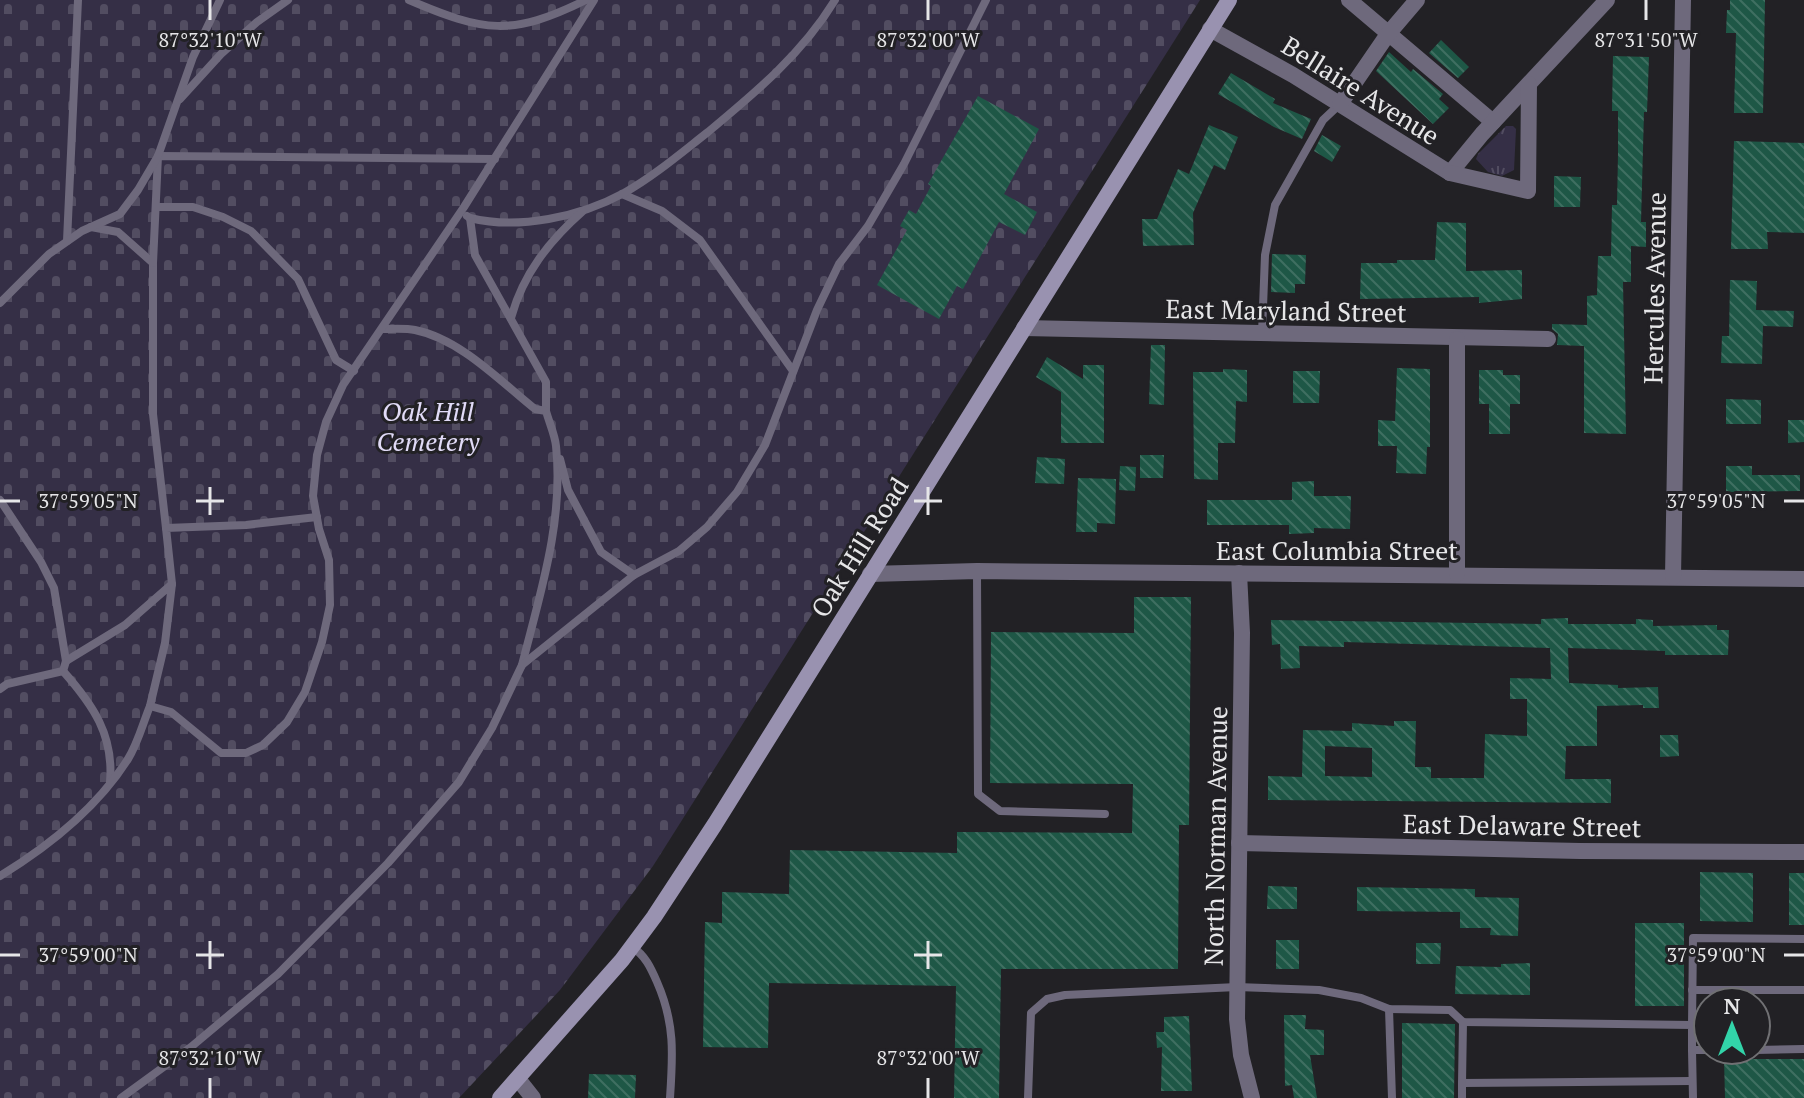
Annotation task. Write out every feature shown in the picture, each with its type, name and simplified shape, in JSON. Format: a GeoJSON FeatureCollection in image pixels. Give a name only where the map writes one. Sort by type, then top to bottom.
{"type":"FeatureCollection","features":[{"type":"Feature","properties":{"kind":"main road","name":"Oak Hill Road"},"geometry":{"type":"LineString","coordinates":[[500,1098],[598,990],[632,947],[715,824],[1229,0]]}},
{"type":"Feature","properties":{"kind":"street"},"geometry":{"type":"LineString","coordinates":[[1349,0],[1493,122]]}},
{"type":"Feature","properties":{"kind":"street"},"geometry":{"type":"LineString","coordinates":[[1340,104],[1388,34],[1417,0]]}},
{"type":"Feature","properties":{"kind":"street","name":"Bellaire Avenue"},"geometry":{"type":"LineString","coordinates":[[1210,29],[1239,43],[1450,173],[1493,122],[1607,0]]}},
{"type":"Feature","properties":{"kind":"street","name":"Hercules Avenue"},"geometry":{"type":"LineString","coordinates":[[1673,577],[1683,0]]}},
{"type":"Feature","properties":{"kind":"street"},"geometry":{"type":"LineString","coordinates":[[1450,173],[1528,191],[1529,84]]}},
{"type":"Feature","properties":{"kind":"street","name":"East Maryland Street"},"geometry":{"type":"LineString","coordinates":[[1024,328],[1548,339]]}},
{"type":"Feature","properties":{"kind":"street"},"geometry":{"type":"LineString","coordinates":[[1457,339],[1457,574]]}},
{"type":"Feature","properties":{"kind":"street","name":"East Columbia Street"},"geometry":{"type":"LineString","coordinates":[[870,574],[977,571],[1804,579]]}},
{"type":"Feature","properties":{"kind":"street","name":"North Norman Avenue"},"geometry":{"type":"LineString","coordinates":[[1239,573],[1242,633],[1237,987],[1241,1055],[1252,1098]]}},
{"type":"Feature","properties":{"kind":"street","name":"East Delaware Street"},"geometry":{"type":"LineString","coordinates":[[1239,843],[1580,851],[1804,852]]}},
{"type":"Feature","properties":{"kind":"street"},"geometry":{"type":"LineString","coordinates":[[518,1079],[533,1098]]}},
{"type":"Feature","properties":{"kind":"lane"},"geometry":{"type":"LineString","coordinates":[[67,241],[78,0]]}},
{"type":"Feature","properties":{"kind":"lane"},"geometry":{"type":"LineString","coordinates":[[0,303],[49,254],[90,227],[120,214],[138,190],[158,156],[193,57],[220,0]]}},
{"type":"Feature","properties":{"kind":"lane"},"geometry":{"type":"LineString","coordinates":[[178,102],[221,54],[288,0]]}},
{"type":"Feature","properties":{"kind":"lane"},"geometry":{"type":"LineString","coordinates":[[409,0],[445,16],[484,27],[511,26],[552,17],[586,0]]}},
{"type":"Feature","properties":{"kind":"lane"},"geometry":{"type":"LineString","coordinates":[[150,706],[171,712],[221,753],[246,753],[263,745],[287,722],[305,692],[322,642],[330,605],[329,560],[313,496],[317,455],[326,422],[343,385],[461,212],[594,0]]}},
{"type":"Feature","properties":{"kind":"lane"},"geometry":{"type":"LineString","coordinates":[[461,212],[470,218],[490,223],[524,222],[575,212],[622,194],[672,161],[745,102],[790,60],[835,0]]}},
{"type":"Feature","properties":{"kind":"lane"},"geometry":{"type":"LineString","coordinates":[[522,665],[634,575],[679,551],[707,527],[737,492],[765,445],[839,264],[868,226],[904,164],[986,0]]}},
{"type":"Feature","properties":{"kind":"lane"},"geometry":{"type":"LineString","coordinates":[[1262,333],[1265,255],[1275,205],[1323,120],[1340,104]]}},
{"type":"Feature","properties":{"kind":"lane"},"geometry":{"type":"LineString","coordinates":[[158,156],[495,159]]}},
{"type":"Feature","properties":{"kind":"lane"},"geometry":{"type":"LineString","coordinates":[[0,876],[29,858],[78,819],[130,757],[150,706],[165,643],[172,584],[153,414],[153,263],[158,156]]}},
{"type":"Feature","properties":{"kind":"lane"},"geometry":{"type":"LineString","coordinates":[[622,194],[662,211],[700,240],[793,371]]}},
{"type":"Feature","properties":{"kind":"lane"},"geometry":{"type":"LineString","coordinates":[[156,207],[193,207],[251,231],[298,279],[336,360],[354,371]]}},
{"type":"Feature","properties":{"kind":"lane"},"geometry":{"type":"LineString","coordinates":[[511,318],[519,292],[538,259],[563,229],[588,207]]}},
{"type":"Feature","properties":{"kind":"lane"},"geometry":{"type":"LineString","coordinates":[[470,218],[475,255],[546,382],[546,411],[568,490],[601,552],[634,575]]}},
{"type":"Feature","properties":{"kind":"lane"},"geometry":{"type":"LineString","coordinates":[[90,227],[118,232],[153,263]]}},
{"type":"Feature","properties":{"kind":"lane"},"geometry":{"type":"LineString","coordinates":[[383,329],[415,330],[440,340],[468,356],[535,409],[546,411]]}},
{"type":"Feature","properties":{"kind":"lane"},"geometry":{"type":"LineString","coordinates":[[121,1098],[191,1047],[278,974],[388,863],[459,782],[492,728],[522,665],[548,564],[557,508],[556,444]]}},
{"type":"Feature","properties":{"kind":"lane"},"geometry":{"type":"LineString","coordinates":[[0,500],[41,562],[54,588],[66,661],[63,671]]}},
{"type":"Feature","properties":{"kind":"lane"},"geometry":{"type":"LineString","coordinates":[[166,528],[246,525],[317,517]]}},
{"type":"Feature","properties":{"kind":"lane"},"geometry":{"type":"LineString","coordinates":[[977,571],[978,794],[1000,811],[1105,814]]}},
{"type":"Feature","properties":{"kind":"lane"},"geometry":{"type":"LineString","coordinates":[[66,661],[125,625],[172,584]]}},
{"type":"Feature","properties":{"kind":"lane"},"geometry":{"type":"LineString","coordinates":[[0,689],[7,684],[63,671]]}},
{"type":"Feature","properties":{"kind":"lane"},"geometry":{"type":"LineString","coordinates":[[63,671],[89,701],[109,744],[112,765],[110,783]]}},
{"type":"Feature","properties":{"kind":"lane"},"geometry":{"type":"LineString","coordinates":[[1692,986],[1693,938],[1804,939]]}},
{"type":"Feature","properties":{"kind":"lane"},"geometry":{"type":"LineString","coordinates":[[632,947],[645,958],[667,1005],[672,1031],[670,1098]]}},
{"type":"Feature","properties":{"kind":"lane"},"geometry":{"type":"LineString","coordinates":[[1028,1098],[1028,1028],[1031,1013],[1047,999],[1065,995],[1237,987],[1319,990],[1361,998],[1389,1009],[1450,1010],[1463,1022],[1692,1025]]}},
{"type":"Feature","properties":{"kind":"lane"},"geometry":{"type":"LineString","coordinates":[[1772,990],[1804,990]]}},
{"type":"Feature","properties":{"kind":"lane"},"geometry":{"type":"LineString","coordinates":[[1389,1009],[1392,1098]]}},
{"type":"Feature","properties":{"kind":"lane"},"geometry":{"type":"LineString","coordinates":[[1462,1098],[1463,1022]]}},
{"type":"Feature","properties":{"kind":"lane"},"geometry":{"type":"LineString","coordinates":[[1772,1050],[1804,1049]]}},
{"type":"Feature","properties":{"kind":"lane"},"geometry":{"type":"LineString","coordinates":[[1692,1050],[1693,1098]]}},
{"type":"Feature","properties":{"kind":"lane"},"geometry":{"type":"LineString","coordinates":[[1462,1083],[1691,1081]]}},
{"type":"Feature","properties":{"kind":"green space","name":"Oak Hill Cemetery"},"geometry":{"type":"Polygon","coordinates":[[[0,0],[1200,0],[653,866],[560,990],[459,1098],[0,1098],[0,0]]]}},
{"type":"Feature","properties":{"kind":"green space"},"geometry":{"type":"Polygon","coordinates":[[[1506,126],[1516,129],[1514,170],[1502,176],[1488,172],[1476,159],[1506,126]]]}},
{"type":"Feature","properties":{"kind":"building"},"geometry":{"type":"Polygon","coordinates":[[[1730,0],[1765,0],[1763,113],[1734,113],[1736,33],[1726,33],[1730,0]]]}},
{"type":"Feature","properties":{"kind":"building"},"geometry":{"type":"Polygon","coordinates":[[[1441,40],[1469,67],[1458,78],[1429,53],[1441,40]]]}},
{"type":"Feature","properties":{"kind":"building"},"geometry":{"type":"Polygon","coordinates":[[[1389,52],[1443,94],[1439,99],[1449,108],[1433,124],[1376,71],[1389,52]]]}},
{"type":"Feature","properties":{"kind":"building"},"geometry":{"type":"Polygon","coordinates":[[[1613,56],[1649,57],[1641,222],[1646,222],[1646,247],[1631,246],[1631,282],[1623,282],[1626,434],[1584,433],[1584,346],[1557,345],[1558,334],[1552,329],[1552,324],[1587,325],[1587,296],[1597,295],[1598,256],[1611,256],[1612,205],[1617,205],[1618,154],[1618,111],[1612,111],[1613,56]]]}},
{"type":"Feature","properties":{"kind":"building"},"geometry":{"type":"Polygon","coordinates":[[[1231,73],[1275,99],[1273,103],[1311,119],[1302,139],[1274,127],[1218,94],[1231,73]]]}},
{"type":"Feature","properties":{"kind":"building"},"geometry":{"type":"Polygon","coordinates":[[[978,96],[1039,129],[1004,194],[1037,212],[1025,235],[999,222],[963,289],[957,286],[939,319],[877,285],[907,230],[900,226],[909,210],[916,214],[931,186],[928,184],[978,96]]]}},
{"type":"Feature","properties":{"kind":"building"},"geometry":{"type":"Polygon","coordinates":[[[1209,125],[1238,137],[1225,170],[1214,165],[1193,213],[1194,245],[1143,246],[1142,219],[1157,219],[1178,169],[1189,174],[1209,125]]]}},
{"type":"Feature","properties":{"kind":"building"},"geometry":{"type":"Polygon","coordinates":[[[1322,135],[1341,146],[1332,162],[1314,151],[1322,135]]]}},
{"type":"Feature","properties":{"kind":"building"},"geometry":{"type":"Polygon","coordinates":[[[1734,141],[1804,143],[1804,233],[1767,232],[1768,249],[1731,249],[1734,141]]]}},
{"type":"Feature","properties":{"kind":"building"},"geometry":{"type":"Polygon","coordinates":[[[1554,176],[1581,177],[1580,207],[1554,207],[1554,176]]]}},
{"type":"Feature","properties":{"kind":"building"},"geometry":{"type":"Polygon","coordinates":[[[1437,222],[1466,223],[1466,271],[1522,270],[1522,299],[1479,303],[1479,297],[1360,299],[1361,263],[1435,260],[1437,222]]]}},
{"type":"Feature","properties":{"kind":"building"},"geometry":{"type":"Polygon","coordinates":[[[1272,254],[1306,255],[1305,284],[1295,284],[1295,293],[1271,292],[1272,254]]]}},
{"type":"Feature","properties":{"kind":"building"},"geometry":{"type":"Polygon","coordinates":[[[1730,280],[1757,281],[1756,310],[1794,311],[1793,327],[1763,326],[1762,364],[1721,363],[1722,336],[1729,336],[1730,280]]]}},
{"type":"Feature","properties":{"kind":"building"},"geometry":{"type":"Polygon","coordinates":[[[1151,345],[1165,345],[1164,405],[1149,404],[1151,345]]]}},
{"type":"Feature","properties":{"kind":"building"},"geometry":{"type":"Polygon","coordinates":[[[1047,357],[1083,379],[1083,365],[1104,365],[1104,443],[1061,443],[1061,392],[1036,377],[1047,357]]]}},
{"type":"Feature","properties":{"kind":"building"},"geometry":{"type":"Polygon","coordinates":[[[1397,368],[1430,369],[1430,447],[1427,447],[1426,474],[1396,473],[1397,446],[1378,446],[1378,420],[1395,421],[1397,368]]]}},
{"type":"Feature","properties":{"kind":"building"},"geometry":{"type":"Polygon","coordinates":[[[1223,369],[1247,370],[1247,402],[1236,401],[1235,443],[1218,443],[1218,480],[1194,479],[1193,372],[1223,372],[1223,369]]]}},
{"type":"Feature","properties":{"kind":"building"},"geometry":{"type":"Polygon","coordinates":[[[1479,370],[1503,370],[1503,375],[1520,375],[1520,404],[1510,404],[1510,434],[1489,434],[1489,404],[1479,404],[1479,370]]]}},
{"type":"Feature","properties":{"kind":"building"},"geometry":{"type":"Polygon","coordinates":[[[1293,371],[1320,371],[1319,403],[1293,403],[1293,371]]]}},
{"type":"Feature","properties":{"kind":"building"},"geometry":{"type":"Polygon","coordinates":[[[1726,399],[1761,400],[1761,424],[1726,424],[1726,399]]]}},
{"type":"Feature","properties":{"kind":"building"},"geometry":{"type":"Polygon","coordinates":[[[1788,420],[1804,420],[1804,442],[1788,443],[1788,420]]]}},
{"type":"Feature","properties":{"kind":"building"},"geometry":{"type":"Polygon","coordinates":[[[1140,455],[1164,455],[1163,478],[1140,478],[1140,455]]]}},
{"type":"Feature","properties":{"kind":"building"},"geometry":{"type":"Polygon","coordinates":[[[1037,457],[1065,459],[1064,484],[1035,483],[1037,457]]]}},
{"type":"Feature","properties":{"kind":"building"},"geometry":{"type":"Polygon","coordinates":[[[1120,466],[1136,467],[1135,491],[1119,490],[1120,466]]]}},
{"type":"Feature","properties":{"kind":"building"},"geometry":{"type":"Polygon","coordinates":[[[1726,466],[1752,466],[1752,475],[1800,475],[1800,491],[1726,492],[1726,466]]]}},
{"type":"Feature","properties":{"kind":"building"},"geometry":{"type":"Polygon","coordinates":[[[1078,478],[1116,479],[1115,524],[1097,523],[1097,532],[1076,532],[1078,478]]]}},
{"type":"Feature","properties":{"kind":"building"},"geometry":{"type":"Polygon","coordinates":[[[1314,481],[1314,496],[1351,496],[1350,529],[1314,528],[1314,533],[1289,534],[1289,525],[1207,525],[1207,500],[1292,500],[1292,482],[1314,481]]]}},
{"type":"Feature","properties":{"kind":"building"},"geometry":{"type":"Polygon","coordinates":[[[1134,597],[1191,597],[1189,825],[1179,825],[1178,969],[1001,969],[999,1098],[954,1098],[956,986],[769,983],[768,1048],[703,1047],[705,922],[722,923],[722,892],[789,894],[790,850],[957,853],[957,832],[1132,833],[1133,784],[990,783],[991,632],[1134,633],[1134,597]]]}},
{"type":"Feature","properties":{"kind":"building"},"geometry":{"type":"Polygon","coordinates":[[[1568,618],[1568,624],[1636,624],[1636,619],[1653,620],[1653,626],[1717,625],[1717,630],[1729,630],[1728,655],[1665,655],[1665,651],[1568,648],[1569,683],[1618,685],[1618,688],[1658,687],[1659,708],[1643,708],[1643,705],[1597,706],[1597,746],[1566,746],[1565,779],[1611,779],[1611,803],[1268,800],[1268,776],[1302,777],[1303,730],[1352,731],[1352,723],[1394,726],[1394,721],[1416,721],[1415,767],[1431,767],[1431,778],[1484,778],[1485,734],[1527,736],[1527,699],[1510,699],[1510,678],[1551,679],[1550,648],[1344,642],[1344,647],[1299,646],[1300,668],[1281,669],[1280,644],[1272,645],[1271,620],[1541,624],[1541,619],[1568,618]],[[1325,746],[1325,776],[1372,777],[1372,748],[1325,746]]]}},
{"type":"Feature","properties":{"kind":"building"},"geometry":{"type":"Polygon","coordinates":[[[1660,735],[1678,735],[1679,756],[1660,757],[1660,735]]]}},
{"type":"Feature","properties":{"kind":"building"},"geometry":{"type":"Polygon","coordinates":[[[1700,872],[1753,873],[1753,922],[1700,921],[1700,872]]]}},
{"type":"Feature","properties":{"kind":"building"},"geometry":{"type":"Polygon","coordinates":[[[1789,873],[1804,873],[1804,925],[1789,925],[1789,873]]]}},
{"type":"Feature","properties":{"kind":"building"},"geometry":{"type":"Polygon","coordinates":[[[1268,886],[1297,887],[1297,909],[1267,909],[1268,886]]]}},
{"type":"Feature","properties":{"kind":"building"},"geometry":{"type":"Polygon","coordinates":[[[1357,887],[1475,889],[1475,897],[1519,898],[1518,936],[1490,935],[1491,928],[1460,928],[1460,912],[1357,911],[1357,887]]]}},
{"type":"Feature","properties":{"kind":"building"},"geometry":{"type":"Polygon","coordinates":[[[1635,923],[1684,923],[1684,1006],[1635,1006],[1635,923]]]}},
{"type":"Feature","properties":{"kind":"building"},"geometry":{"type":"Polygon","coordinates":[[[1276,940],[1299,940],[1299,969],[1276,969],[1276,940]]]}},
{"type":"Feature","properties":{"kind":"building"},"geometry":{"type":"Polygon","coordinates":[[[1416,943],[1441,943],[1440,964],[1416,964],[1416,943]]]}},
{"type":"Feature","properties":{"kind":"building"},"geometry":{"type":"Polygon","coordinates":[[[1530,963],[1530,995],[1455,994],[1456,966],[1501,967],[1501,964],[1530,963]]]}},
{"type":"Feature","properties":{"kind":"building"},"geometry":{"type":"Polygon","coordinates":[[[1284,1015],[1306,1015],[1305,1029],[1324,1030],[1324,1055],[1310,1055],[1317,1098],[1294,1098],[1292,1085],[1285,1086],[1284,1015]]]}},
{"type":"Feature","properties":{"kind":"building"},"geometry":{"type":"Polygon","coordinates":[[[1189,1016],[1192,1091],[1161,1091],[1162,1047],[1157,1048],[1156,1032],[1164,1032],[1164,1017],[1189,1016]]]}},
{"type":"Feature","properties":{"kind":"building"},"geometry":{"type":"Polygon","coordinates":[[[1402,1023],[1455,1024],[1454,1098],[1402,1098],[1402,1023]]]}},
{"type":"Feature","properties":{"kind":"building"},"geometry":{"type":"Polygon","coordinates":[[[1772,1059],[1804,1059],[1804,1098],[1725,1098],[1724,1066],[1772,1066],[1772,1059]]]}},
{"type":"Feature","properties":{"kind":"building"},"geometry":{"type":"Polygon","coordinates":[[[589,1074],[636,1075],[635,1098],[588,1098],[589,1074]]]}}]}
